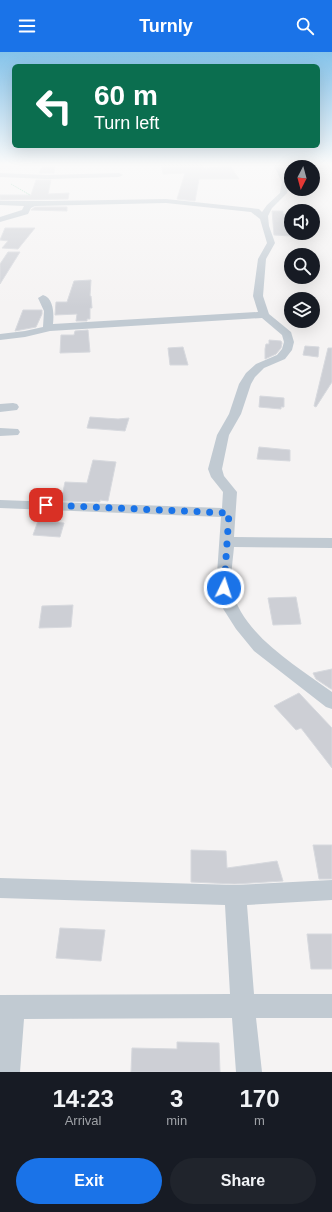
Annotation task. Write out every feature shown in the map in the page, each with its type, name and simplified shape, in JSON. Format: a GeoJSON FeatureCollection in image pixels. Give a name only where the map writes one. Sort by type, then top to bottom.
{"type":"FeatureCollection","features":[{"type":"Feature","properties":{"kind":"street"},"geometry":{"type":"LineString","coordinates":[[0,220],[25,212]]}},
{"type":"Feature","properties":{"kind":"street"},"geometry":{"type":"LineString","coordinates":[[257,212],[263,218]]}},
{"type":"Feature","properties":{"kind":"street"},"geometry":{"type":"LineString","coordinates":[[264,212],[263,218],[264,227],[271,243],[270,248],[262,259],[258,296],[264,315],[287,334],[289,342],[281,357],[260,366],[250,375],[245,384],[235,414],[223,435],[215,469],[218,477],[230,492],[224,588],[230,607],[260,647],[332,702]]}},
{"type":"Feature","properties":{"kind":"street"},"geometry":{"type":"LineString","coordinates":[[42,298],[49,311],[48,327],[87,326]]}},
{"type":"Feature","properties":{"kind":"street"},"geometry":{"type":"LineString","coordinates":[[0,336],[25,334],[50,328],[264,315]]}},
{"type":"Feature","properties":{"kind":"street"},"geometry":{"type":"LineString","coordinates":[[0,408],[13,407]]}},
{"type":"Feature","properties":{"kind":"street"},"geometry":{"type":"LineString","coordinates":[[0,432],[14,432]]}},
{"type":"Feature","properties":{"kind":"street"},"geometry":{"type":"LineString","coordinates":[[0,504],[229,513]]}},
{"type":"Feature","properties":{"kind":"street"},"geometry":{"type":"LineString","coordinates":[[227,542],[332,543]]}},
{"type":"Feature","properties":{"kind":"street"},"geometry":{"type":"LineString","coordinates":[[0,888],[235,895],[332,890]]}},
{"type":"Feature","properties":{"kind":"street"},"geometry":{"type":"LineString","coordinates":[[235,895],[242,1007],[249,1072]]}},
{"type":"Feature","properties":{"kind":"street"},"geometry":{"type":"LineString","coordinates":[[7,1072],[6,1007],[332,1006]]}},
{"type":"Feature","properties":{"kind":"building"},"geometry":{"type":"Polygon","coordinates":[[[272,212],[283,212],[284,236],[274,235],[272,212]]]}},
{"type":"Feature","properties":{"kind":"building"},"geometry":{"type":"Polygon","coordinates":[[[5,228],[35,228],[18,249],[2,248],[8,241],[0,240],[5,228]]]}},
{"type":"Feature","properties":{"kind":"building"},"geometry":{"type":"Polygon","coordinates":[[[8,252],[20,252],[0,284],[0,264],[8,252]]]}},
{"type":"Feature","properties":{"kind":"building"},"geometry":{"type":"Polygon","coordinates":[[[91,280],[90,296],[92,308],[90,308],[90,319],[87,319],[87,321],[76,321],[77,314],[55,315],[56,302],[67,302],[74,281],[91,280]]]}},
{"type":"Feature","properties":{"kind":"building"},"geometry":{"type":"Polygon","coordinates":[[[23,310],[42,310],[42,314],[36,327],[15,331],[23,310]]]}},
{"type":"Feature","properties":{"kind":"building"},"geometry":{"type":"Polygon","coordinates":[[[88,330],[90,352],[60,353],[61,335],[74,335],[75,331],[88,330]]]}},
{"type":"Feature","properties":{"kind":"building"},"geometry":{"type":"Polygon","coordinates":[[[269,340],[281,341],[281,348],[276,354],[265,359],[266,344],[269,344],[269,340]]]}},
{"type":"Feature","properties":{"kind":"building"},"geometry":{"type":"Polygon","coordinates":[[[305,346],[319,347],[318,357],[303,355],[305,346]]]}},
{"type":"Feature","properties":{"kind":"building"},"geometry":{"type":"Polygon","coordinates":[[[183,347],[188,365],[170,365],[168,348],[183,347]]]}},
{"type":"Feature","properties":{"kind":"building"},"geometry":{"type":"Polygon","coordinates":[[[328,348],[332,348],[332,382],[316,407],[314,406],[328,348]]]}},
{"type":"Feature","properties":{"kind":"building"},"geometry":{"type":"Polygon","coordinates":[[[260,396],[284,398],[284,407],[281,407],[281,409],[259,407],[260,396]]]}},
{"type":"Feature","properties":{"kind":"building"},"geometry":{"type":"Polygon","coordinates":[[[90,417],[118,419],[129,418],[125,431],[87,428],[90,417]]]}},
{"type":"Feature","properties":{"kind":"building"},"geometry":{"type":"Polygon","coordinates":[[[259,447],[290,450],[290,461],[257,459],[259,447]]]}},
{"type":"Feature","properties":{"kind":"building"},"geometry":{"type":"Polygon","coordinates":[[[93,460],[116,462],[108,501],[61,501],[65,482],[87,483],[93,460]]]}},
{"type":"Feature","properties":{"kind":"building"},"geometry":{"type":"Polygon","coordinates":[[[38,521],[64,523],[60,537],[33,535],[38,521]]]}},
{"type":"Feature","properties":{"kind":"building"},"geometry":{"type":"Polygon","coordinates":[[[296,597],[301,624],[273,625],[268,598],[296,597]]]}},
{"type":"Feature","properties":{"kind":"building"},"geometry":{"type":"Polygon","coordinates":[[[73,605],[71,627],[39,628],[42,606],[73,605]]]}},
{"type":"Feature","properties":{"kind":"building"},"geometry":{"type":"Polygon","coordinates":[[[332,669],[331,689],[316,679],[313,673],[332,669]]]}},
{"type":"Feature","properties":{"kind":"building"},"geometry":{"type":"Polygon","coordinates":[[[299,693],[332,728],[332,768],[301,728],[296,730],[274,706],[299,693]]]}},
{"type":"Feature","properties":{"kind":"building"},"geometry":{"type":"Polygon","coordinates":[[[313,845],[332,845],[332,879],[319,879],[313,845]]]}},
{"type":"Feature","properties":{"kind":"building"},"geometry":{"type":"Polygon","coordinates":[[[191,850],[226,851],[227,868],[277,861],[283,881],[235,884],[191,882],[191,850]]]}},
{"type":"Feature","properties":{"kind":"building"},"geometry":{"type":"Polygon","coordinates":[[[60,928],[105,930],[101,961],[56,958],[60,928]]]}},
{"type":"Feature","properties":{"kind":"building"},"geometry":{"type":"Polygon","coordinates":[[[307,934],[332,934],[332,969],[311,969],[307,934]]]}},
{"type":"Feature","properties":{"kind":"building"},"geometry":{"type":"Polygon","coordinates":[[[177,1042],[219,1043],[220,1072],[131,1072],[132,1048],[177,1049],[177,1042]]]}},
{"type":"Feature","properties":{"kind":"route"},"geometry":{"type":"LineString","coordinates":[[46,505],[229,513],[224,588]]}}]}
